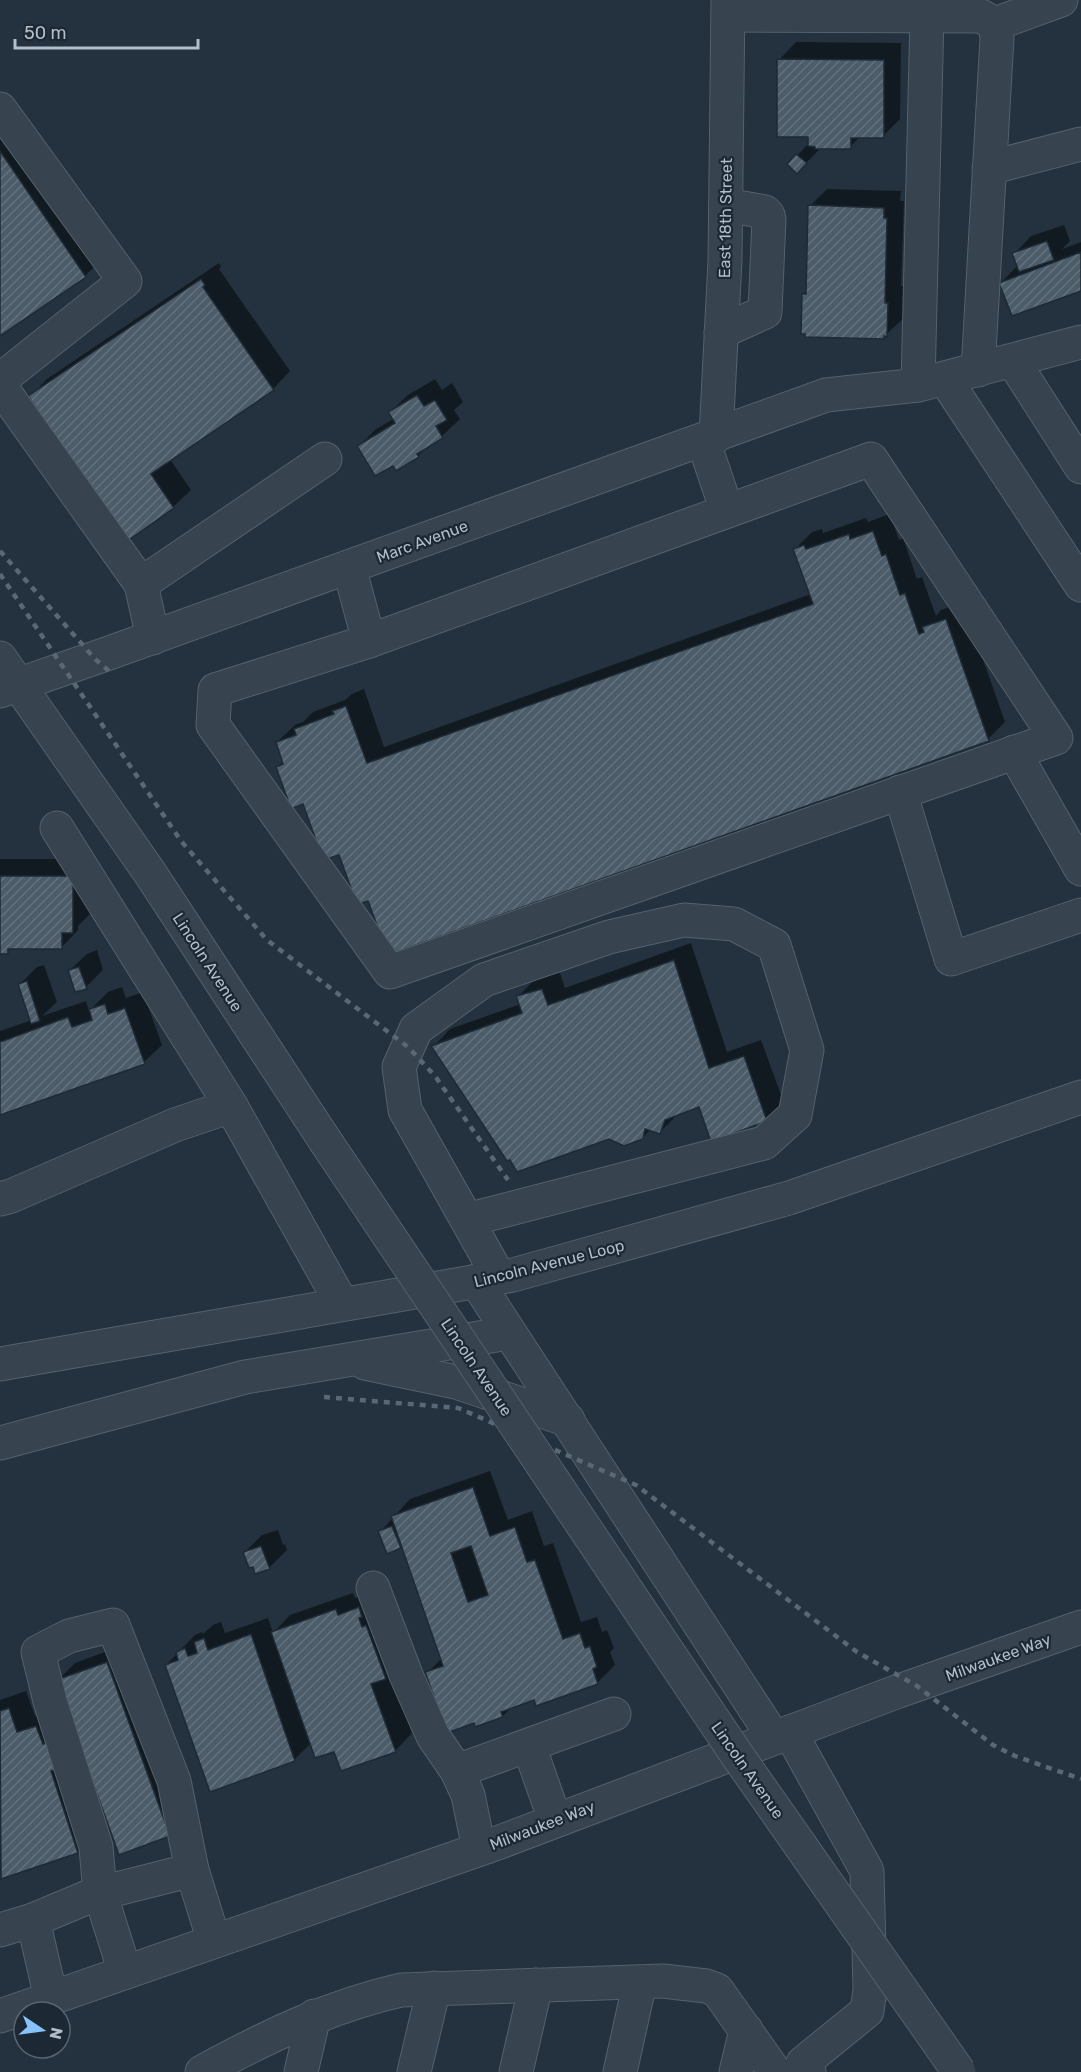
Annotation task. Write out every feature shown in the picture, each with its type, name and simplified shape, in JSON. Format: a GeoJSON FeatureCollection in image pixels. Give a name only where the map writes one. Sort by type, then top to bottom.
{"type":"FeatureCollection","features":[{"type":"Feature","properties":{"kind":"street"},"geometry":{"type":"LineString","coordinates":[[994,24],[1061,0]]}},
{"type":"Feature","properties":{"kind":"street"},"geometry":{"type":"LineString","coordinates":[[728,7],[927,16],[981,16],[994,24],[997,38],[978,370]]}},
{"type":"Feature","properties":{"kind":"street","name":"East 18th Street"},"geometry":{"type":"LineString","coordinates":[[709,438],[721,332],[726,205],[728,7]]}},
{"type":"Feature","properties":{"kind":"street"},"geometry":{"type":"LineString","coordinates":[[927,16],[931,382],[1081,585]]}},
{"type":"Feature","properties":{"kind":"street"},"geometry":{"type":"LineString","coordinates":[[0,109],[125,281],[0,380]]}},
{"type":"Feature","properties":{"kind":"street"},"geometry":{"type":"LineString","coordinates":[[989,168],[1081,144]]}},
{"type":"Feature","properties":{"kind":"street"},"geometry":{"type":"LineString","coordinates":[[721,332],[765,312],[769,219],[765,212],[726,205]]}},
{"type":"Feature","properties":{"kind":"street","name":"Marc Avenue"},"geometry":{"type":"LineString","coordinates":[[9,688],[826,396],[931,382],[1081,342]]}},
{"type":"Feature","properties":{"kind":"street"},"geometry":{"type":"LineString","coordinates":[[1012,361],[1081,467]]}},
{"type":"Feature","properties":{"kind":"street"},"geometry":{"type":"LineString","coordinates":[[0,386],[141,584],[153,638]]}},
{"type":"Feature","properties":{"kind":"street"},"geometry":{"type":"LineString","coordinates":[[709,438],[727,511]]}},
{"type":"Feature","properties":{"kind":"street"},"geometry":{"type":"LineString","coordinates":[[141,584],[325,459]]}},
{"type":"Feature","properties":{"kind":"street"},"geometry":{"type":"LineString","coordinates":[[871,459],[1056,738],[390,972],[213,725],[215,690],[369,641],[727,511],[871,459]]}},
{"type":"Feature","properties":{"kind":"street"},"geometry":{"type":"LineString","coordinates":[[349,567],[369,641]]}},
{"type":"Feature","properties":{"kind":"street","name":"Lincoln Avenue"},"geometry":{"type":"LineString","coordinates":[[0,658],[9,688],[150,873],[324,1139],[737,1755],[959,2072]]}},
{"type":"Feature","properties":{"kind":"street"},"geometry":{"type":"LineString","coordinates":[[1014,752],[1081,869]]}},
{"type":"Feature","properties":{"kind":"street"},"geometry":{"type":"LineString","coordinates":[[900,792],[951,959],[1081,915]]}},
{"type":"Feature","properties":{"kind":"street"},"geometry":{"type":"LineString","coordinates":[[57,828],[231,1106],[342,1304]]}},
{"type":"Feature","properties":{"kind":"street"},"geometry":{"type":"LineString","coordinates":[[467,1220],[764,1143],[795,1115],[807,1050],[774,945],[734,924],[684,920],[620,935],[484,980],[416,1029],[399,1067],[405,1110],[467,1220],[487,1279],[509,1333],[782,1735],[867,1871],[870,1990],[867,2011],[803,2063],[809,2072]]}},
{"type":"Feature","properties":{"kind":"street","name":"Lincoln Avenue Loop"},"geometry":{"type":"LineString","coordinates":[[0,1364],[487,1279],[789,1198],[1081,1097]]}},
{"type":"Feature","properties":{"kind":"street"},"geometry":{"type":"LineString","coordinates":[[0,1199],[175,1125],[231,1106]]}},
{"type":"Feature","properties":{"kind":"street"},"geometry":{"type":"LineString","coordinates":[[0,1443],[245,1377],[509,1333]]}},
{"type":"Feature","properties":{"kind":"street"},"geometry":{"type":"LineString","coordinates":[[345,1359],[456,1382],[568,1420]]}},
{"type":"Feature","properties":{"kind":"street"},"geometry":{"type":"LineString","coordinates":[[373,1588],[406,1676],[433,1736],[457,1771],[468,1795],[480,1849]]}},
{"type":"Feature","properties":{"kind":"street"},"geometry":{"type":"LineString","coordinates":[[125,1972],[100,1893],[96,1847],[50,1701],[38,1652],[69,1636],[113,1625],[174,1781],[192,1870],[214,1941]]}},
{"type":"Feature","properties":{"kind":"street","name":"Milwaukee Way"},"geometry":{"type":"LineString","coordinates":[[0,2016],[480,1849],[896,1692],[1081,1627]]}},
{"type":"Feature","properties":{"kind":"street"},"geometry":{"type":"LineString","coordinates":[[457,1771],[614,1714]]}},
{"type":"Feature","properties":{"kind":"street"},"geometry":{"type":"LineString","coordinates":[[529,1746],[555,1820]]}},
{"type":"Feature","properties":{"kind":"street"},"geometry":{"type":"LineString","coordinates":[[0,1930],[33,1920],[100,1893],[192,1870]]}},
{"type":"Feature","properties":{"kind":"street"},"geometry":{"type":"LineString","coordinates":[[33,1920],[51,1998]]}},
{"type":"Feature","properties":{"kind":"street"},"geometry":{"type":"LineString","coordinates":[[202,2072],[314,2016],[366,1998],[401,1990],[663,1981],[706,1986],[717,1990],[775,2072]]}},
{"type":"Feature","properties":{"kind":"street"},"geometry":{"type":"LineString","coordinates":[[620,2072],[640,1982]]}},
{"type":"Feature","properties":{"kind":"street"},"geometry":{"type":"LineString","coordinates":[[516,2072],[536,1985]]}},
{"type":"Feature","properties":{"kind":"street"},"geometry":{"type":"LineString","coordinates":[[414,2072],[434,1989]]}},
{"type":"Feature","properties":{"kind":"street"},"geometry":{"type":"LineString","coordinates":[[301,2072],[314,2016]]}},
{"type":"Feature","properties":{"kind":"street"},"geometry":{"type":"LineString","coordinates":[[736,2072],[746,2030]]}},
{"type":"Feature","properties":{"kind":"building"},"geometry":{"type":"Polygon","coordinates":[[[777,59],[884,60],[884,138],[851,138],[851,149],[815,149],[815,147],[808,146],[808,137],[777,137],[777,59]]]}},
{"type":"Feature","properties":{"kind":"building"},"geometry":{"type":"Polygon","coordinates":[[[0,151],[86,277],[0,336],[0,151]]]}},
{"type":"Feature","properties":{"kind":"building"},"geometry":{"type":"Polygon","coordinates":[[[796,154],[807,163],[797,174],[787,164],[796,154]]]}},
{"type":"Feature","properties":{"kind":"building"},"geometry":{"type":"Polygon","coordinates":[[[808,205],[884,208],[884,218],[887,218],[885,303],[888,303],[887,337],[884,336],[884,339],[805,337],[805,334],[801,334],[802,294],[806,294],[808,205]]]}},
{"type":"Feature","properties":{"kind":"building"},"geometry":{"type":"Polygon","coordinates":[[[1047,241],[1054,260],[1019,272],[1012,253],[1047,241]]]}},
{"type":"Feature","properties":{"kind":"building"},"geometry":{"type":"Polygon","coordinates":[[[1081,252],[1081,291],[1012,316],[999,283],[1081,252]]]}},
{"type":"Feature","properties":{"kind":"building"},"geometry":{"type":"Polygon","coordinates":[[[201,279],[205,285],[203,287],[274,390],[151,474],[174,508],[126,542],[28,396],[201,279]]]}},
{"type":"Feature","properties":{"kind":"building"},"geometry":{"type":"Polygon","coordinates":[[[417,395],[424,406],[435,400],[447,420],[436,426],[443,438],[417,454],[419,457],[396,471],[393,466],[375,476],[357,446],[395,423],[388,412],[417,395]]]}},
{"type":"Feature","properties":{"kind":"building"},"geometry":{"type":"Polygon","coordinates":[[[873,531],[882,556],[886,554],[900,595],[905,593],[919,634],[924,632],[922,627],[946,619],[989,741],[388,955],[368,901],[357,905],[339,855],[323,860],[303,804],[291,809],[276,767],[283,764],[276,742],[296,735],[294,729],[334,714],[332,711],[346,706],[367,763],[813,604],[793,549],[804,545],[806,549],[849,534],[850,539],[873,531]]]}},
{"type":"Feature","properties":{"kind":"building"},"geometry":{"type":"Polygon","coordinates":[[[0,876],[73,876],[73,933],[62,933],[62,949],[8,949],[8,954],[0,954],[0,876]]]}},
{"type":"Feature","properties":{"kind":"building"},"geometry":{"type":"Polygon","coordinates":[[[674,960],[709,1068],[744,1056],[767,1121],[711,1142],[699,1107],[665,1120],[660,1134],[645,1129],[643,1139],[624,1146],[609,1139],[517,1172],[510,1160],[507,1161],[431,1046],[522,1013],[516,996],[542,989],[548,1005],[674,960]]]}},
{"type":"Feature","properties":{"kind":"building"},"geometry":{"type":"Polygon","coordinates":[[[79,967],[87,989],[75,992],[68,970],[79,967]]]}},
{"type":"Feature","properties":{"kind":"building"},"geometry":{"type":"Polygon","coordinates":[[[27,981],[40,1021],[31,1024],[18,984],[27,981]]]}},
{"type":"Feature","properties":{"kind":"building"},"geometry":{"type":"Polygon","coordinates":[[[105,1004],[108,1014],[125,1008],[145,1064],[0,1115],[0,1042],[68,1017],[72,1027],[92,1020],[89,1009],[105,1004]]]}},
{"type":"Feature","properties":{"kind":"building"},"geometry":{"type":"Polygon","coordinates":[[[473,1487],[490,1536],[515,1527],[527,1562],[535,1560],[563,1639],[580,1633],[585,1648],[590,1646],[597,1667],[593,1669],[598,1684],[536,1706],[534,1700],[501,1712],[503,1717],[475,1727],[474,1723],[447,1733],[425,1672],[443,1666],[391,1516],[473,1487]],[[471,1546],[451,1553],[468,1602],[488,1595],[471,1546]]]}},
{"type":"Feature","properties":{"kind":"building"},"geometry":{"type":"Polygon","coordinates":[[[392,1526],[401,1548],[387,1554],[378,1531],[392,1526]]]}},
{"type":"Feature","properties":{"kind":"building"},"geometry":{"type":"Polygon","coordinates":[[[261,1546],[270,1569],[255,1574],[253,1567],[249,1568],[243,1552],[261,1546]]]}},
{"type":"Feature","properties":{"kind":"building"},"geometry":{"type":"Polygon","coordinates":[[[359,1607],[362,1627],[366,1625],[386,1679],[371,1684],[396,1752],[341,1771],[334,1752],[315,1758],[271,1632],[336,1609],[338,1615],[359,1607]]]}},
{"type":"Feature","properties":{"kind":"building"},"geometry":{"type":"Polygon","coordinates":[[[251,1634],[295,1761],[210,1792],[165,1665],[178,1660],[176,1652],[185,1648],[188,1656],[197,1653],[194,1642],[204,1638],[208,1650],[251,1634]]]}},
{"type":"Feature","properties":{"kind":"building"},"geometry":{"type":"Polygon","coordinates":[[[107,1662],[170,1836],[119,1855],[56,1680],[107,1662]]]}},
{"type":"Feature","properties":{"kind":"building"},"geometry":{"type":"Polygon","coordinates":[[[9,1708],[17,1732],[36,1726],[43,1744],[52,1741],[61,1768],[51,1771],[78,1853],[1,1879],[0,1711],[9,1708]]]}},
{"type":"Feature","properties":{"kind":"railway"},"geometry":{"type":"LineString","coordinates":[[0,551],[95,659],[109,671]]}},
{"type":"Feature","properties":{"kind":"railway"},"geometry":{"type":"LineString","coordinates":[[0,574],[181,841],[267,940],[408,1047],[435,1076],[508,1180]]}},
{"type":"Feature","properties":{"kind":"railway"},"geometry":{"type":"LineString","coordinates":[[324,1397],[458,1408],[636,1485],[857,1652],[917,1686],[993,1745],[1015,1756],[1081,1779]]}}]}
